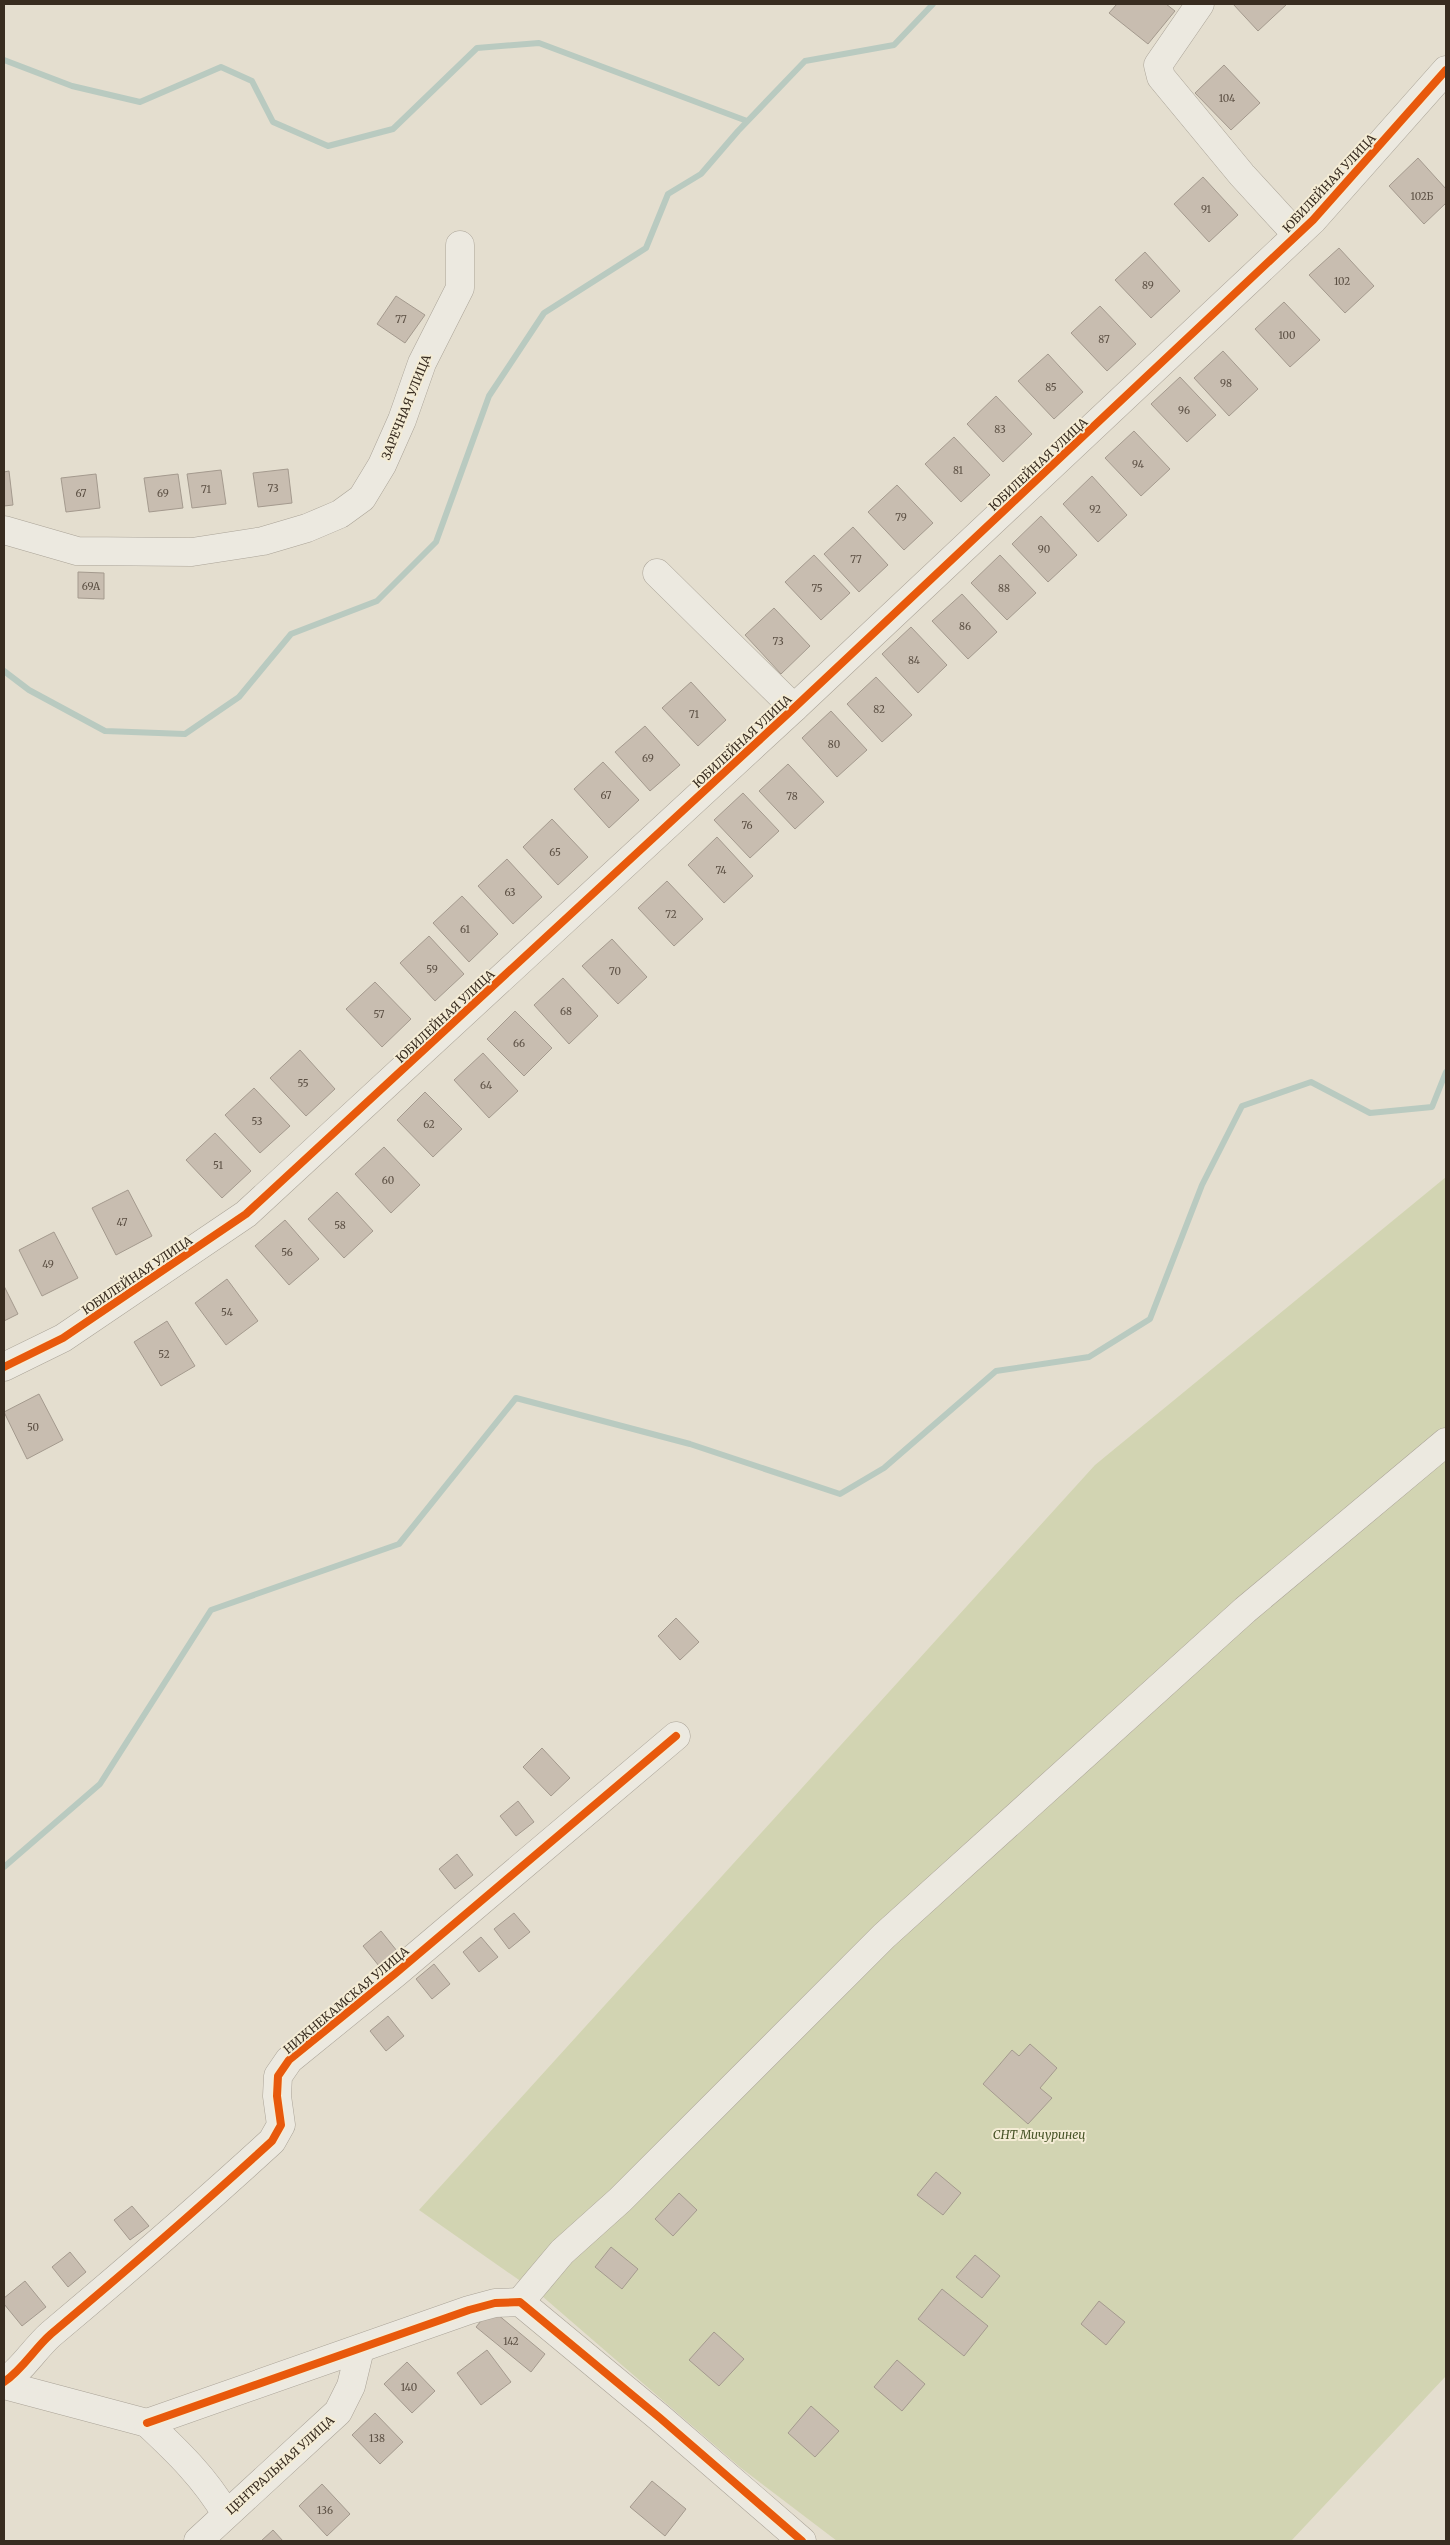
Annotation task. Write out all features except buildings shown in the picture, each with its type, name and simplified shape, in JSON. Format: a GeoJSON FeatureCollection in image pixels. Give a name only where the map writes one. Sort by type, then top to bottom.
{"type":"FeatureCollection","features":[{"type":"Feature","properties":{"kind":"street"},"geometry":{"type":"LineString","coordinates":[[1200,4],[1158,64],[1161,78],[1242,175],[1297,235]]}},
{"type":"Feature","properties":{"kind":"street","name":"ЮБИЛЕЙНАЯ УЛИЦА"},"geometry":{"type":"LineString","coordinates":[[4,1368],[64,1338],[246,1214],[794,708],[1297,235],[1446,70]]}},
{"type":"Feature","properties":{"kind":"street","name":"ЗАРЕЧНАЯ УЛИЦА"},"geometry":{"type":"LineString","coordinates":[[4,530],[77,551],[192,552],[263,541],[307,528],[340,514],[362,498],[382,465],[402,420],[422,363],[460,288],[460,245]]}},
{"type":"Feature","properties":{"kind":"street"},"geometry":{"type":"LineString","coordinates":[[657,574],[794,708]]}},
{"type":"Feature","properties":{"kind":"street"},"geometry":{"type":"LineString","coordinates":[[520,2302],[562,2252],[620,2200],[884,1936],[1245,1610],[1446,1442]]}},
{"type":"Feature","properties":{"kind":"street","name":"НИЖНЕКАМСКАЯ УЛИЦА"},"geometry":{"type":"LineString","coordinates":[[4,2384],[18,2372],[36,2347],[116,2280],[272,2141],[281,2125],[277,2096],[278,2076],[289,2060],[396,1973],[676,1736]]}},
{"type":"Feature","properties":{"kind":"street"},"geometry":{"type":"LineString","coordinates":[[147,2423],[469,2310],[495,2303],[520,2302],[660,2418],[799,2540]]}},
{"type":"Feature","properties":{"kind":"street"},"geometry":{"type":"LineString","coordinates":[[36,2347],[35,2377],[38,2393]]}},
{"type":"Feature","properties":{"kind":"street","name":"ЦЕНТРАЛЬНАЯ УЛИЦА"},"geometry":{"type":"LineString","coordinates":[[198,2541],[338,2412],[351,2386],[360,2348]]}},
{"type":"Feature","properties":{"kind":"street"},"geometry":{"type":"LineString","coordinates":[[4,2384],[38,2393],[65,2403],[147,2423],[192,2466],[211,2490],[226,2514]]}},
{"type":"Feature","properties":{"kind":"green space","name":"СНТ Мичуринец"},"geometry":{"type":"Polygon","coordinates":[[[1446,1177],[1446,2376],[1291,2541],[837,2541],[741,2468],[542,2296],[419,2210],[1095,1465],[1446,1177]]]}},
{"type":"Feature","properties":{"kind":"waterway"},"geometry":{"type":"LineString","coordinates":[[4,671],[29,690],[105,731],[185,734],[239,697],[291,634],[377,601],[436,542],[489,396],[544,313],[646,248],[668,194],[701,174],[738,131],[805,61],[894,45],[933,4]]}},
{"type":"Feature","properties":{"kind":"waterway"},"geometry":{"type":"LineString","coordinates":[[4,60],[72,86],[140,102],[221,67],[252,81],[273,122],[328,146],[393,129],[477,48],[539,43],[747,121]]}},
{"type":"Feature","properties":{"kind":"waterway"},"geometry":{"type":"LineString","coordinates":[[4,1867],[100,1784],[211,1610],[399,1544],[516,1398],[690,1444],[840,1494],[884,1468],[996,1371],[1089,1357],[1150,1319],[1202,1185],[1242,1106],[1311,1082],[1370,1113],[1432,1107],[1446,1072]]}},
{"type":"Feature","properties":{"kind":"cycle path"},"geometry":{"type":"LineString","coordinates":[[4,1367],[63,1338],[246,1214],[794,708],[1313,220],[1446,70]]}},
{"type":"Feature","properties":{"kind":"cycle path"},"geometry":{"type":"LineString","coordinates":[[4,2382],[17,2371],[51,2334],[163,2239],[272,2141],[281,2125],[277,2096],[278,2076],[289,2060],[396,1973],[676,1736]]}},
{"type":"Feature","properties":{"kind":"cycle path"},"geometry":{"type":"LineString","coordinates":[[147,2423],[469,2310],[495,2303],[520,2302],[660,2418],[802,2541]]}}]}
